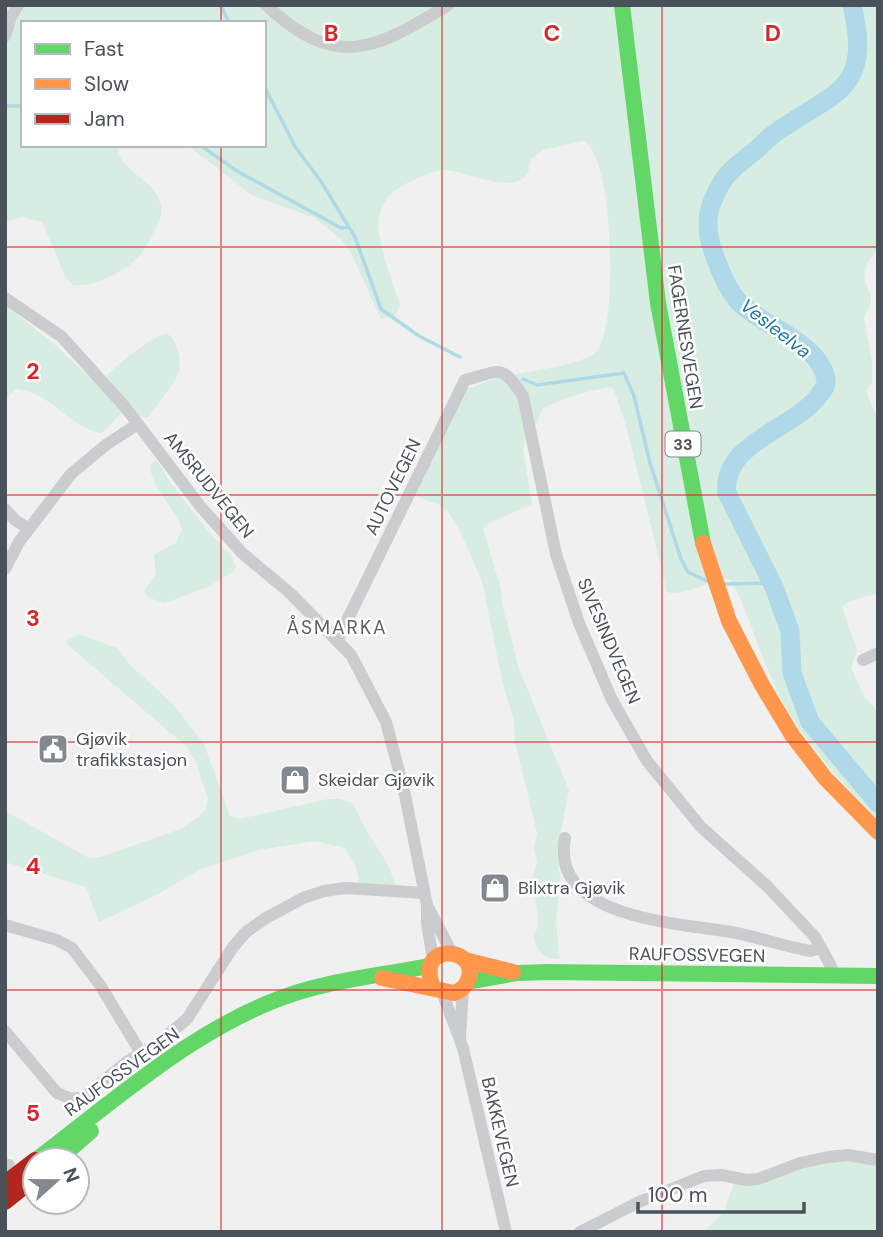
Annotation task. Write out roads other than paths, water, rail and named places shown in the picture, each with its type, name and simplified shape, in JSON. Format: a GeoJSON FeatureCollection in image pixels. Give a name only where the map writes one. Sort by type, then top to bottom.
{"type":"FeatureCollection","features":[{"type":"Feature","properties":{"kind":"main road","name":"FAGERNESVEGEN"},"geometry":{"type":"LineString","coordinates":[[622,5],[658,303],[699,531],[729,621],[762,685],[792,735],[825,778],[878,832]]}},
{"type":"Feature","properties":{"kind":"main road","name":"RAUFOSSVEGEN"},"geometry":{"type":"LineString","coordinates":[[54,1146],[183,1049],[244,1014],[288,995],[330,984],[379,977],[431,963],[442,953],[517,973]]}},
{"type":"Feature","properties":{"kind":"main road"},"geometry":{"type":"LineString","coordinates":[[459,956],[470,971],[465,985]]}},
{"type":"Feature","properties":{"kind":"main road"},"geometry":{"type":"LineString","coordinates":[[431,963],[429,978],[438,990]]}},
{"type":"Feature","properties":{"kind":"main road","name":"RAUFOSSVEGEN"},"geometry":{"type":"LineString","coordinates":[[379,977],[453,993],[465,985],[517,973],[878,976]]}},
{"type":"Feature","properties":{"kind":"main road","name":"RAUFOSSVEGEN"},"geometry":{"type":"LineString","coordinates":[[75,1146],[198,1042]]}},
{"type":"Feature","properties":{"kind":"main road","name":"RAUFOSSVEGEN"},"geometry":{"type":"LineString","coordinates":[[5,1183],[21,1171]]}},
{"type":"Feature","properties":{"kind":"main road"},"geometry":{"type":"LineString","coordinates":[[5,1202],[21,1189]]}},
{"type":"Feature","properties":{"kind":"street"},"geometry":{"type":"LineString","coordinates":[[5,36],[18,5]]}},
{"type":"Feature","properties":{"kind":"street"},"geometry":{"type":"LineString","coordinates":[[267,5],[286,23],[310,38],[337,46],[352,47],[380,43],[400,35],[448,5]]}},
{"type":"Feature","properties":{"kind":"street","name":"AMSRUDVEGEN"},"geometry":{"type":"LineString","coordinates":[[5,298],[62,337],[138,424],[200,506],[242,553],[290,593],[351,655],[386,722],[404,790],[426,899],[431,963]]}},
{"type":"Feature","properties":{"kind":"street","name":"AUTOVEGEN"},"geometry":{"type":"LineString","coordinates":[[337,641],[465,380],[499,372]]}},
{"type":"Feature","properties":{"kind":"street","name":"SIVESINDVEGEN"},"geometry":{"type":"LineString","coordinates":[[499,372],[509,375],[523,396],[556,554],[579,622],[611,700],[647,761],[701,827],[767,886],[815,936],[831,966],[833,976]]}},
{"type":"Feature","properties":{"kind":"street"},"geometry":{"type":"LineString","coordinates":[[5,569],[19,542],[71,474],[107,444],[138,424]]}},
{"type":"Feature","properties":{"kind":"street"},"geometry":{"type":"LineString","coordinates":[[5,509],[15,520],[29,528]]}},
{"type":"Feature","properties":{"kind":"street"},"geometry":{"type":"LineString","coordinates":[[863,660],[878,653]]}},
{"type":"Feature","properties":{"kind":"street"},"geometry":{"type":"LineString","coordinates":[[565,838],[562,852],[565,865],[573,879],[596,901],[667,925],[729,932],[810,951],[821,948]]}},
{"type":"Feature","properties":{"kind":"street"},"geometry":{"type":"LineString","coordinates":[[5,1031],[57,1093],[76,1099],[90,1093],[128,1061],[153,1047],[187,1019],[233,947],[246,932],[266,918],[303,898],[345,888],[426,899]]}},
{"type":"Feature","properties":{"kind":"street","name":"AMSRUDVEGEN"},"geometry":{"type":"LineString","coordinates":[[426,899],[459,956]]}},
{"type":"Feature","properties":{"kind":"street"},"geometry":{"type":"LineString","coordinates":[[5,925],[57,940],[72,948],[95,976],[141,1053]]}},
{"type":"Feature","properties":{"kind":"street","name":"BAKKEVEGEN"},"geometry":{"type":"LineString","coordinates":[[460,1041],[465,985]]}},
{"type":"Feature","properties":{"kind":"street","name":"BAKKEVEGEN"},"geometry":{"type":"LineString","coordinates":[[438,990],[460,1041],[506,1232]]}},
{"type":"Feature","properties":{"kind":"street"},"geometry":{"type":"LineString","coordinates":[[580,1232],[639,1202],[704,1176],[758,1179],[800,1163],[828,1157],[848,1155],[878,1160]]}},
{"type":"Feature","properties":{"kind":"waterway"},"geometry":{"type":"LineString","coordinates":[[221,5],[228,21]]}},
{"type":"Feature","properties":{"kind":"waterway","name":"Vesleelva"},"geometry":{"type":"LineString","coordinates":[[852,5],[857,35],[857,57],[852,74],[842,88],[771,136],[730,172],[710,207],[708,224],[714,254],[734,296],[748,310],[789,336],[814,356],[822,367],[826,380],[823,389],[809,406],[747,448],[728,476],[727,493],[774,587],[790,631],[792,673],[810,722],[878,803]]}},
{"type":"Feature","properties":{"kind":"waterway"},"geometry":{"type":"LineString","coordinates":[[266,90],[296,148],[320,180],[355,237],[381,309],[419,336],[460,357]]}},
{"type":"Feature","properties":{"kind":"waterway"},"geometry":{"type":"LineString","coordinates":[[5,106],[21,106]]}},
{"type":"Feature","properties":{"kind":"waterway"},"geometry":{"type":"LineString","coordinates":[[203,147],[237,171],[341,228],[349,227]]}},
{"type":"Feature","properties":{"kind":"waterway"},"geometry":{"type":"LineString","coordinates":[[523,379],[537,385],[624,373],[634,396],[650,463],[681,559],[688,572],[707,581]]}},
{"type":"Feature","properties":{"kind":"waterway"},"geometry":{"type":"LineString","coordinates":[[725,584],[772,583]]}},
{"type":"Feature","properties":{"kind":"place","name":"Gjøvik trafikkstasjon"},"geometry":{"type":"Point","coordinates":[53,749]}},
{"type":"Feature","properties":{"kind":"place","name":"Skeidar Gjøvik"},"geometry":{"type":"Point","coordinates":[295,780]}},
{"type":"Feature","properties":{"kind":"place","name":"Bilxtra Gjøvik"},"geometry":{"type":"Point","coordinates":[495,888]}},
{"type":"Feature","properties":{"kind":"district","name":"ÅSMARKA"},"geometry":{"type":"Point","coordinates":[337,627]}}]}
